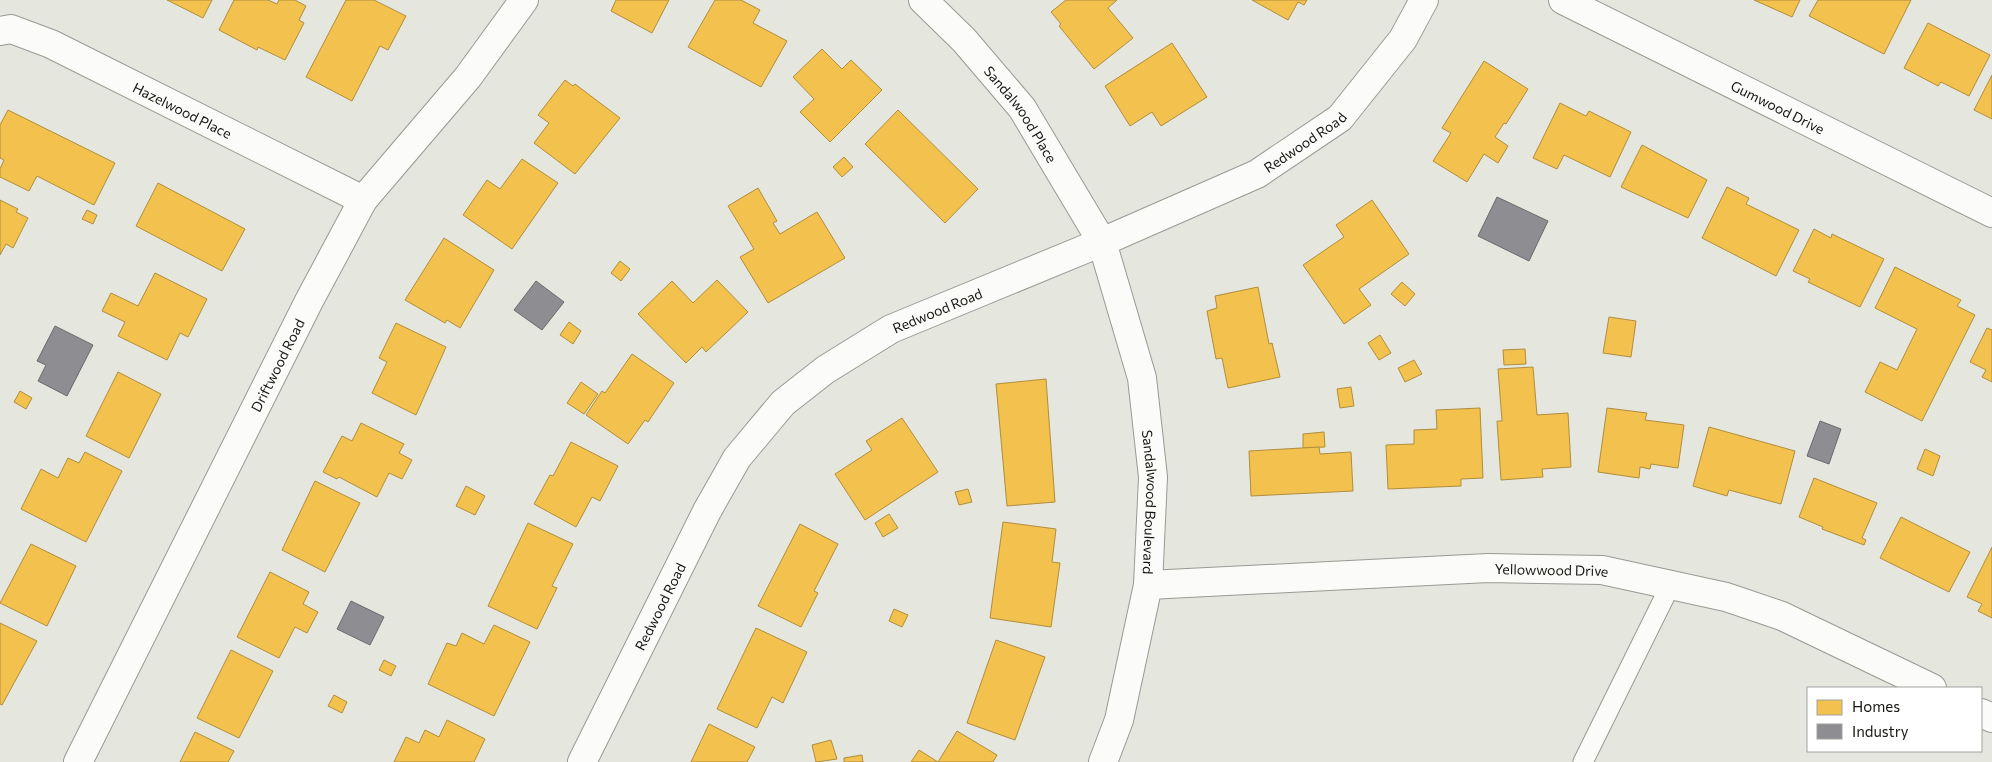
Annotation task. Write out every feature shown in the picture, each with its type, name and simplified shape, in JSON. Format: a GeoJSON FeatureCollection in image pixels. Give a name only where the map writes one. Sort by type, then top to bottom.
{"type":"FeatureCollection","features":[{"type":"Feature","properties":{"kind":"street","name":"Driftwood Road"},"geometry":{"type":"LineString","coordinates":[[78,762],[309,301],[363,200],[468,77],[524,0]]}},
{"type":"Feature","properties":{"kind":"street","name":"Sandalwood Place"},"geometry":{"type":"LineString","coordinates":[[923,0],[964,40],[1022,108],[1102,242]]}},
{"type":"Feature","properties":{"kind":"street","name":"Redwood Road"},"geometry":{"type":"LineString","coordinates":[[582,762],[707,510],[737,458],[783,404],[825,370],[891,329],[1102,242],[1257,174],[1340,118],[1403,39],[1424,0]]}},
{"type":"Feature","properties":{"kind":"street","name":"Gumwood Drive"},"geometry":{"type":"LineString","coordinates":[[1563,0],[1992,213]]}},
{"type":"Feature","properties":{"kind":"street","name":"Hazelwood Place"},"geometry":{"type":"LineString","coordinates":[[0,31],[11,29],[51,44],[363,200]]}},
{"type":"Feature","properties":{"kind":"street","name":"Sandalwood Boulevard"},"geometry":{"type":"LineString","coordinates":[[1102,242],[1142,378],[1152,477],[1148,585],[1120,720],[1103,762]]}},
{"type":"Feature","properties":{"kind":"street","name":"Yellowwood Drive"},"geometry":{"type":"LineString","coordinates":[[1148,585],[1488,568],[1602,570],[1726,597],[1782,616],[1930,687]]}},
{"type":"Feature","properties":{"kind":"lane"},"geometry":{"type":"LineString","coordinates":[[1583,762],[1671,584]]}},
{"type":"Feature","properties":{"kind":"building: Homes"},"geometry":{"type":"Polygon","coordinates":[[[167,0],[212,0],[203,18],[167,0]]]}},
{"type":"Feature","properties":{"kind":"building: Homes"},"geometry":{"type":"Polygon","coordinates":[[[234,0],[268,0],[277,4],[279,0],[295,0],[306,6],[299,20],[304,23],[285,60],[258,47],[257,50],[219,30],[234,0]]]}},
{"type":"Feature","properties":{"kind":"building: Homes"},"geometry":{"type":"Polygon","coordinates":[[[346,0],[374,0],[406,16],[388,50],[380,46],[352,101],[306,77],[346,0]]]}},
{"type":"Feature","properties":{"kind":"building: Homes"},"geometry":{"type":"Polygon","coordinates":[[[616,0],[669,0],[652,33],[611,11],[616,0]]]}},
{"type":"Feature","properties":{"kind":"building: Homes"},"geometry":{"type":"Polygon","coordinates":[[[715,0],[741,0],[760,10],[753,23],[787,41],[761,87],[688,47],[715,0]]]}},
{"type":"Feature","properties":{"kind":"building: Homes"},"geometry":{"type":"Polygon","coordinates":[[[1066,0],[1117,0],[1108,8],[1133,38],[1094,69],[1059,26],[1061,24],[1051,12],[1066,0]]]}},
{"type":"Feature","properties":{"kind":"building: Homes"},"geometry":{"type":"Polygon","coordinates":[[[1252,0],[1307,0],[1304,5],[1298,2],[1288,20],[1252,0]]]}},
{"type":"Feature","properties":{"kind":"building: Homes"},"geometry":{"type":"Polygon","coordinates":[[[1754,0],[1800,0],[1792,17],[1754,0]]]}},
{"type":"Feature","properties":{"kind":"building: Homes"},"geometry":{"type":"Polygon","coordinates":[[[1818,0],[1911,0],[1884,54],[1809,16],[1818,0]]]}},
{"type":"Feature","properties":{"kind":"building: Homes"},"geometry":{"type":"Polygon","coordinates":[[[1928,23],[1990,55],[1969,96],[1941,82],[1938,86],[1904,68],[1928,23]]]}},
{"type":"Feature","properties":{"kind":"building: Homes"},"geometry":{"type":"Polygon","coordinates":[[[1172,43],[1207,97],[1161,126],[1152,112],[1130,126],[1105,86],[1172,43]]]}},
{"type":"Feature","properties":{"kind":"building: Homes"},"geometry":{"type":"Polygon","coordinates":[[[822,49],[842,69],[851,60],[882,90],[830,142],[800,112],[814,99],[793,77],[822,49]]]}},
{"type":"Feature","properties":{"kind":"building: Homes"},"geometry":{"type":"Polygon","coordinates":[[[1484,61],[1528,89],[1506,124],[1504,123],[1495,137],[1508,146],[1498,163],[1484,154],[1467,182],[1433,161],[1451,133],[1442,128],[1484,61]]]}},
{"type":"Feature","properties":{"kind":"building: Homes"},"geometry":{"type":"Polygon","coordinates":[[[1992,75],[1992,119],[1974,110],[1992,75]]]}},
{"type":"Feature","properties":{"kind":"building: Homes"},"geometry":{"type":"Polygon","coordinates":[[[565,80],[573,86],[575,84],[620,118],[575,174],[534,143],[549,123],[538,115],[565,80]]]}},
{"type":"Feature","properties":{"kind":"building: Homes"},"geometry":{"type":"Polygon","coordinates":[[[1560,103],[1586,116],[1589,111],[1631,132],[1610,177],[1564,155],[1557,169],[1533,158],[1560,103]]]}},
{"type":"Feature","properties":{"kind":"building: Homes"},"geometry":{"type":"Polygon","coordinates":[[[8,110],[115,163],[94,205],[37,176],[29,191],[0,177],[0,169],[4,160],[0,158],[0,125],[8,110]]]}},
{"type":"Feature","properties":{"kind":"building: Homes"},"geometry":{"type":"Polygon","coordinates":[[[898,110],[978,189],[945,223],[865,144],[898,110]]]}},
{"type":"Feature","properties":{"kind":"building: Homes"},"geometry":{"type":"Polygon","coordinates":[[[1642,145],[1707,180],[1688,218],[1621,187],[1642,145]]]}},
{"type":"Feature","properties":{"kind":"building: Homes"},"geometry":{"type":"Polygon","coordinates":[[[844,157],[853,167],[842,177],[833,167],[844,157]]]}},
{"type":"Feature","properties":{"kind":"building: Homes"},"geometry":{"type":"Polygon","coordinates":[[[522,159],[558,183],[512,249],[463,215],[487,180],[500,189],[522,159]]]}},
{"type":"Feature","properties":{"kind":"building: Homes"},"geometry":{"type":"Polygon","coordinates":[[[158,183],[245,229],[222,271],[136,226],[158,183]]]}},
{"type":"Feature","properties":{"kind":"building: Homes"},"geometry":{"type":"Polygon","coordinates":[[[1727,187],[1749,198],[1746,204],[1799,230],[1776,276],[1702,238],[1727,187]]]}},
{"type":"Feature","properties":{"kind":"building: Homes"},"geometry":{"type":"Polygon","coordinates":[[[758,188],[777,221],[773,223],[780,234],[817,212],[845,258],[768,303],[740,257],[754,249],[728,206],[758,188]]]}},
{"type":"Feature","properties":{"kind":"building: Homes"},"geometry":{"type":"Polygon","coordinates":[[[0,200],[18,209],[16,212],[28,218],[13,248],[6,244],[0,255],[0,200]]]}},
{"type":"Feature","properties":{"kind":"building: Homes"},"geometry":{"type":"Polygon","coordinates":[[[1372,200],[1409,254],[1359,289],[1371,305],[1344,324],[1303,265],[1344,237],[1336,225],[1372,200]]]}},
{"type":"Feature","properties":{"kind":"building: Homes"},"geometry":{"type":"Polygon","coordinates":[[[87,210],[97,215],[93,224],[82,219],[87,210]]]}},
{"type":"Feature","properties":{"kind":"building: Homes"},"geometry":{"type":"Polygon","coordinates":[[[1814,229],[1831,238],[1832,234],[1884,259],[1860,307],[1808,282],[1810,279],[1793,271],[1814,229]]]}},
{"type":"Feature","properties":{"kind":"building: Homes"},"geometry":{"type":"Polygon","coordinates":[[[444,238],[494,270],[460,328],[447,320],[445,323],[405,300],[444,238]]]}},
{"type":"Feature","properties":{"kind":"building: Homes"},"geometry":{"type":"Polygon","coordinates":[[[620,261],[630,269],[621,281],[611,273],[620,261]]]}},
{"type":"Feature","properties":{"kind":"building: Homes"},"geometry":{"type":"Polygon","coordinates":[[[1895,267],[1961,300],[1957,306],[1975,315],[1922,421],[1865,392],[1880,362],[1897,370],[1917,329],[1875,308],[1895,267]]]}},
{"type":"Feature","properties":{"kind":"building: Homes"},"geometry":{"type":"Polygon","coordinates":[[[155,273],[207,299],[188,337],[180,333],[167,360],[118,336],[125,322],[102,311],[111,293],[138,306],[155,273]]]}},
{"type":"Feature","properties":{"kind":"building: Homes"},"geometry":{"type":"Polygon","coordinates":[[[717,280],[748,312],[706,352],[702,347],[686,363],[638,314],[672,281],[693,303],[717,280]]]}},
{"type":"Feature","properties":{"kind":"building: Homes"},"geometry":{"type":"Polygon","coordinates":[[[1402,282],[1415,294],[1405,306],[1391,294],[1402,282]]]}},
{"type":"Feature","properties":{"kind":"building: Homes"},"geometry":{"type":"Polygon","coordinates":[[[1258,287],[1269,344],[1272,343],[1280,377],[1228,388],[1222,358],[1216,359],[1207,311],[1217,308],[1215,296],[1258,287]]]}},
{"type":"Feature","properties":{"kind":"building: Homes"},"geometry":{"type":"Polygon","coordinates":[[[1609,317],[1636,321],[1631,357],[1603,353],[1609,317]]]}},
{"type":"Feature","properties":{"kind":"building: Homes"},"geometry":{"type":"Polygon","coordinates":[[[569,322],[581,331],[573,344],[560,335],[569,322]]]}},
{"type":"Feature","properties":{"kind":"building: Homes"},"geometry":{"type":"Polygon","coordinates":[[[396,323],[446,347],[416,415],[372,393],[387,362],[379,358],[396,323]]]}},
{"type":"Feature","properties":{"kind":"building: Homes"},"geometry":{"type":"Polygon","coordinates":[[[1987,328],[1992,330],[1992,382],[1982,377],[1986,370],[1970,362],[1987,328]]]}},
{"type":"Feature","properties":{"kind":"building: Homes"},"geometry":{"type":"Polygon","coordinates":[[[1380,335],[1391,353],[1379,360],[1368,343],[1380,335]]]}},
{"type":"Feature","properties":{"kind":"building: Homes"},"geometry":{"type":"Polygon","coordinates":[[[1525,349],[1526,364],[1504,365],[1503,350],[1525,349]]]}},
{"type":"Feature","properties":{"kind":"building: Homes"},"geometry":{"type":"Polygon","coordinates":[[[632,354],[674,383],[648,422],[645,420],[628,444],[586,415],[602,391],[605,393],[632,354]]]}},
{"type":"Feature","properties":{"kind":"building: Homes"},"geometry":{"type":"Polygon","coordinates":[[[1414,360],[1422,374],[1405,382],[1398,368],[1414,360]]]}},
{"type":"Feature","properties":{"kind":"building: Homes"},"geometry":{"type":"Polygon","coordinates":[[[1533,367],[1537,415],[1568,413],[1571,467],[1542,469],[1543,477],[1501,480],[1497,421],[1502,421],[1498,369],[1533,367]]]}},
{"type":"Feature","properties":{"kind":"building: Homes"},"geometry":{"type":"Polygon","coordinates":[[[118,372],[161,394],[129,458],[86,436],[118,372]]]}},
{"type":"Feature","properties":{"kind":"building: Homes"},"geometry":{"type":"Polygon","coordinates":[[[1046,379],[1055,502],[1007,506],[996,384],[1046,379]]]}},
{"type":"Feature","properties":{"kind":"building: Homes"},"geometry":{"type":"Polygon","coordinates":[[[581,382],[598,394],[584,414],[567,403],[581,382]]]}},
{"type":"Feature","properties":{"kind":"building: Homes"},"geometry":{"type":"Polygon","coordinates":[[[1351,387],[1354,406],[1340,408],[1337,389],[1351,387]]]}},
{"type":"Feature","properties":{"kind":"building: Homes"},"geometry":{"type":"Polygon","coordinates":[[[20,391],[32,398],[26,409],[14,402],[20,391]]]}},
{"type":"Feature","properties":{"kind":"building: Homes"},"geometry":{"type":"Polygon","coordinates":[[[1480,408],[1483,478],[1461,479],[1461,486],[1388,489],[1386,445],[1414,444],[1414,430],[1437,429],[1436,410],[1480,408]]]}},
{"type":"Feature","properties":{"kind":"building: Homes"},"geometry":{"type":"Polygon","coordinates":[[[1607,408],[1647,413],[1645,420],[1684,425],[1678,468],[1651,464],[1650,469],[1640,467],[1639,478],[1598,472],[1607,408]]]}},
{"type":"Feature","properties":{"kind":"building: Homes"},"geometry":{"type":"Polygon","coordinates":[[[902,418],[938,472],[865,520],[835,474],[872,450],[866,441],[902,418]]]}},
{"type":"Feature","properties":{"kind":"building: Homes"},"geometry":{"type":"Polygon","coordinates":[[[361,423],[404,444],[399,453],[412,460],[402,479],[389,473],[377,497],[339,477],[337,479],[323,472],[342,436],[352,441],[361,423]]]}},
{"type":"Feature","properties":{"kind":"building: Homes"},"geometry":{"type":"Polygon","coordinates":[[[1709,427],[1795,451],[1781,504],[1729,490],[1727,496],[1693,486],[1709,427]]]}},
{"type":"Feature","properties":{"kind":"building: Homes"},"geometry":{"type":"Polygon","coordinates":[[[1324,432],[1325,447],[1303,448],[1303,434],[1324,432]]]}},
{"type":"Feature","properties":{"kind":"building: Homes"},"geometry":{"type":"Polygon","coordinates":[[[571,442],[618,466],[600,501],[592,497],[576,527],[534,504],[550,475],[553,476],[571,442]]]}},
{"type":"Feature","properties":{"kind":"building: Homes"},"geometry":{"type":"Polygon","coordinates":[[[1319,447],[1320,454],[1351,452],[1353,491],[1251,496],[1249,451],[1319,447]]]}},
{"type":"Feature","properties":{"kind":"building: Homes"},"geometry":{"type":"Polygon","coordinates":[[[1925,449],[1940,456],[1933,476],[1917,469],[1925,449]]]}},
{"type":"Feature","properties":{"kind":"building: Homes"},"geometry":{"type":"Polygon","coordinates":[[[85,452],[122,471],[86,542],[21,509],[41,469],[58,478],[68,458],[79,463],[85,452]]]}},
{"type":"Feature","properties":{"kind":"building: Homes"},"geometry":{"type":"Polygon","coordinates":[[[1814,478],[1877,503],[1862,538],[1866,540],[1864,545],[1822,529],[1823,527],[1799,517],[1814,478]]]}},
{"type":"Feature","properties":{"kind":"building: Homes"},"geometry":{"type":"Polygon","coordinates":[[[315,481],[360,503],[325,572],[282,550],[315,481]]]}},
{"type":"Feature","properties":{"kind":"building: Homes"},"geometry":{"type":"Polygon","coordinates":[[[466,486],[485,496],[475,515],[456,506],[466,486]]]}},
{"type":"Feature","properties":{"kind":"building: Homes"},"geometry":{"type":"Polygon","coordinates":[[[968,489],[972,502],[959,505],[955,492],[968,489]]]}},
{"type":"Feature","properties":{"kind":"building: Homes"},"geometry":{"type":"Polygon","coordinates":[[[889,514],[898,528],[883,537],[875,523],[889,514]]]}},
{"type":"Feature","properties":{"kind":"building: Homes"},"geometry":{"type":"Polygon","coordinates":[[[1901,517],[1970,552],[1949,592],[1880,558],[1901,517]]]}},
{"type":"Feature","properties":{"kind":"building: Homes"},"geometry":{"type":"Polygon","coordinates":[[[1003,522],[1056,529],[1052,562],[1060,563],[1051,627],[990,618],[1003,522]]]}},
{"type":"Feature","properties":{"kind":"building: Homes"},"geometry":{"type":"Polygon","coordinates":[[[528,523],[573,544],[552,586],[557,588],[537,629],[488,606],[528,523]]]}},
{"type":"Feature","properties":{"kind":"building: Homes"},"geometry":{"type":"Polygon","coordinates":[[[800,524],[838,544],[814,591],[818,593],[801,627],[758,606],[800,524]]]}},
{"type":"Feature","properties":{"kind":"building: Homes"},"geometry":{"type":"Polygon","coordinates":[[[31,544],[76,566],[47,626],[0,603],[31,544]]]}},
{"type":"Feature","properties":{"kind":"building: Homes"},"geometry":{"type":"Polygon","coordinates":[[[1992,547],[1992,618],[1978,611],[1982,604],[1967,597],[1992,547]]]}},
{"type":"Feature","properties":{"kind":"building: Homes"},"geometry":{"type":"Polygon","coordinates":[[[270,572],[309,592],[303,604],[318,612],[307,633],[295,627],[279,658],[237,637],[270,572]]]}},
{"type":"Feature","properties":{"kind":"building: Homes"},"geometry":{"type":"Polygon","coordinates":[[[894,609],[908,615],[902,627],[889,621],[894,609]]]}},
{"type":"Feature","properties":{"kind":"building: Homes"},"geometry":{"type":"Polygon","coordinates":[[[0,623],[37,641],[2,705],[0,704],[0,623]]]}},
{"type":"Feature","properties":{"kind":"building: Homes"},"geometry":{"type":"Polygon","coordinates":[[[494,625],[530,642],[494,716],[428,684],[447,643],[456,646],[462,633],[484,644],[494,625]]]}},
{"type":"Feature","properties":{"kind":"building: Homes"},"geometry":{"type":"Polygon","coordinates":[[[756,628],[807,652],[783,703],[772,697],[757,728],[717,709],[756,628]]]}},
{"type":"Feature","properties":{"kind":"building: Homes"},"geometry":{"type":"Polygon","coordinates":[[[996,640],[1045,657],[1015,740],[967,723],[996,640]]]}},
{"type":"Feature","properties":{"kind":"building: Homes"},"geometry":{"type":"Polygon","coordinates":[[[231,650],[273,671],[239,738],[197,718],[231,650]]]}},
{"type":"Feature","properties":{"kind":"building: Homes"},"geometry":{"type":"Polygon","coordinates":[[[384,660],[396,666],[391,676],[379,670],[384,660]]]}},
{"type":"Feature","properties":{"kind":"building: Homes"},"geometry":{"type":"Polygon","coordinates":[[[334,695],[347,702],[342,713],[328,706],[334,695]]]}},
{"type":"Feature","properties":{"kind":"building: Homes"},"geometry":{"type":"Polygon","coordinates":[[[447,720],[485,739],[474,762],[394,762],[406,737],[419,743],[425,730],[439,737],[447,720]]]}},
{"type":"Feature","properties":{"kind":"building: Homes"},"geometry":{"type":"Polygon","coordinates":[[[709,724],[755,747],[747,762],[691,762],[709,724]]]}},
{"type":"Feature","properties":{"kind":"building: Homes"},"geometry":{"type":"Polygon","coordinates":[[[957,731],[997,755],[993,762],[938,762],[957,731]]]}},
{"type":"Feature","properties":{"kind":"building: Homes"},"geometry":{"type":"Polygon","coordinates":[[[195,732],[234,751],[228,762],[180,762],[195,732]]]}},
{"type":"Feature","properties":{"kind":"building: Homes"},"geometry":{"type":"Polygon","coordinates":[[[831,740],[837,759],[816,762],[812,745],[831,740]]]}},
{"type":"Feature","properties":{"kind":"building: Homes"},"geometry":{"type":"Polygon","coordinates":[[[919,750],[938,762],[911,762],[919,750]]]}},
{"type":"Feature","properties":{"kind":"building: Homes"},"geometry":{"type":"Polygon","coordinates":[[[862,755],[863,762],[844,762],[844,758],[862,755]]]}},
{"type":"Feature","properties":{"kind":"building: Industry"},"geometry":{"type":"Polygon","coordinates":[[[1497,197],[1548,221],[1529,261],[1478,236],[1497,197]]]}},
{"type":"Feature","properties":{"kind":"building: Industry"},"geometry":{"type":"Polygon","coordinates":[[[536,281],[564,302],[542,330],[514,310],[536,281]]]}},
{"type":"Feature","properties":{"kind":"building: Industry"},"geometry":{"type":"Polygon","coordinates":[[[55,326],[93,345],[67,396],[38,381],[46,365],[37,361],[55,326]]]}},
{"type":"Feature","properties":{"kind":"building: Industry"},"geometry":{"type":"Polygon","coordinates":[[[1820,421],[1841,429],[1829,464],[1807,456],[1820,421]]]}},
{"type":"Feature","properties":{"kind":"building: Industry"},"geometry":{"type":"Polygon","coordinates":[[[351,601],[384,617],[370,645],[337,629],[351,601]]]}}]}
